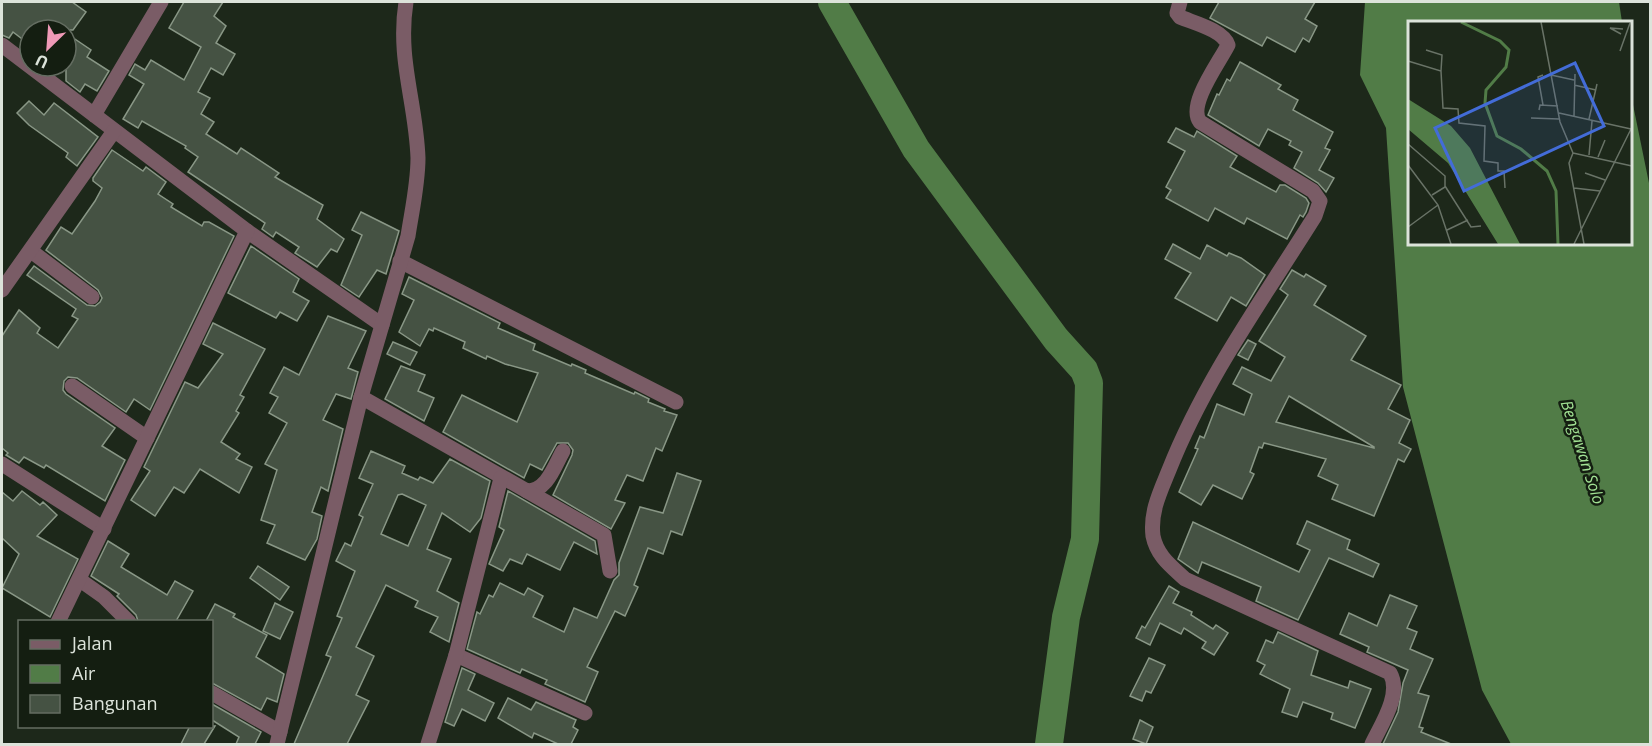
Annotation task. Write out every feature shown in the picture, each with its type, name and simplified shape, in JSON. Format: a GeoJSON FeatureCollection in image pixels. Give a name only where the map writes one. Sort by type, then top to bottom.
{"type":"FeatureCollection","features":[{"type":"Feature","properties":{"kind":"street"},"geometry":{"type":"LineString","coordinates":[[94,115],[161,2]]}},
{"type":"Feature","properties":{"kind":"street"},"geometry":{"type":"LineString","coordinates":[[213,694],[278,738],[361,398],[413,208],[418,158],[402,38],[406,2]]}},
{"type":"Feature","properties":{"kind":"street"},"geometry":{"type":"LineString","coordinates":[[1180,2],[1178,13],[1180,17],[1226,39],[1228,45],[1196,104],[1196,117],[1200,122],[1313,191],[1320,201],[1315,216],[1217,371],[1184,433],[1153,509],[1154,537],[1161,558],[1185,579],[1390,674],[1396,682],[1393,695],[1372,744]]}},
{"type":"Feature","properties":{"kind":"street"},"geometry":{"type":"LineString","coordinates":[[2,45],[247,231],[382,325]]}},
{"type":"Feature","properties":{"kind":"street"},"geometry":{"type":"LineString","coordinates":[[2,290],[114,131]]}},
{"type":"Feature","properties":{"kind":"street"},"geometry":{"type":"LineString","coordinates":[[59,620],[80,580],[247,231]]}},
{"type":"Feature","properties":{"kind":"street"},"geometry":{"type":"LineString","coordinates":[[31,251],[92,297]]}},
{"type":"Feature","properties":{"kind":"street"},"geometry":{"type":"LineString","coordinates":[[400,261],[676,402]]}},
{"type":"Feature","properties":{"kind":"street"},"geometry":{"type":"LineString","coordinates":[[72,386],[147,438]]}},
{"type":"Feature","properties":{"kind":"street"},"geometry":{"type":"LineString","coordinates":[[361,398],[604,535],[610,571]]}},
{"type":"Feature","properties":{"kind":"street"},"geometry":{"type":"LineString","coordinates":[[527,491],[536,491],[544,486],[563,451]]}},
{"type":"Feature","properties":{"kind":"street"},"geometry":{"type":"LineString","coordinates":[[2,464],[104,529]]}},
{"type":"Feature","properties":{"kind":"street"},"geometry":{"type":"LineString","coordinates":[[428,744],[456,655],[501,478]]}},
{"type":"Feature","properties":{"kind":"street"},"geometry":{"type":"LineString","coordinates":[[80,580],[104,597],[128,620]]}},
{"type":"Feature","properties":{"kind":"street"},"geometry":{"type":"LineString","coordinates":[[456,655],[585,713]]}},
{"type":"Feature","properties":{"kind":"water","name":"Bengawan Solo"},"geometry":{"type":"Polygon","coordinates":[[[1365,2],[1619,2],[1622,21],[1408,21],[1408,244],[1631,244],[1631,95],[1650,188],[1650,744],[1511,744],[1482,690],[1403,387],[1386,128],[1360,75],[1365,2]]]}},
{"type":"Feature","properties":{"kind":"building"},"geometry":{"type":"Polygon","coordinates":[[[2,2],[72,2],[86,12],[78,23],[78,18],[18,18],[18,36],[13,32],[9,38],[2,35],[2,2]]]}},
{"type":"Feature","properties":{"kind":"building"},"geometry":{"type":"Polygon","coordinates":[[[184,2],[223,2],[214,16],[226,26],[216,43],[235,54],[223,75],[211,68],[198,92],[210,98],[201,114],[214,122],[206,134],[237,154],[241,148],[279,173],[275,177],[323,205],[317,219],[344,239],[337,252],[331,249],[317,267],[295,253],[299,247],[276,232],[273,237],[262,229],[265,223],[188,172],[198,157],[185,148],[186,146],[142,121],[138,128],[123,119],[144,84],[129,75],[135,64],[145,70],[151,60],[184,80],[201,47],[169,28],[184,2]]]}},
{"type":"Feature","properties":{"kind":"building"},"geometry":{"type":"Polygon","coordinates":[[[1219,2],[1315,2],[1305,19],[1317,26],[1309,42],[1303,38],[1295,52],[1267,37],[1262,46],[1210,18],[1219,2]]]}},
{"type":"Feature","properties":{"kind":"building"},"geometry":{"type":"Polygon","coordinates":[[[78,41],[91,50],[87,57],[109,71],[97,91],[85,84],[80,92],[66,81],[66,78],[78,78],[78,41]]]}},
{"type":"Feature","properties":{"kind":"building"},"geometry":{"type":"Polygon","coordinates":[[[1240,62],[1281,85],[1278,89],[1298,100],[1293,110],[1333,132],[1325,148],[1330,150],[1319,170],[1334,178],[1326,192],[1318,183],[1294,168],[1302,152],[1289,145],[1291,141],[1268,129],[1259,146],[1208,115],[1217,94],[1219,95],[1227,79],[1230,81],[1240,62]]]}},
{"type":"Feature","properties":{"kind":"building"},"geometry":{"type":"Polygon","coordinates":[[[29,101],[44,115],[54,103],[98,137],[77,166],[66,157],[68,153],[29,125],[17,113],[29,101]]]}},
{"type":"Feature","properties":{"kind":"building"},"geometry":{"type":"Polygon","coordinates":[[[1176,128],[1194,137],[1197,131],[1237,156],[1230,167],[1276,192],[1280,185],[1285,185],[1306,198],[1309,203],[1306,212],[1303,217],[1300,215],[1287,239],[1247,218],[1244,224],[1215,208],[1208,221],[1166,198],[1171,190],[1166,187],[1185,151],[1168,142],[1176,128]]]}},
{"type":"Feature","properties":{"kind":"building"},"geometry":{"type":"Polygon","coordinates":[[[112,150],[143,171],[146,167],[166,182],[158,194],[173,204],[171,207],[202,226],[204,222],[209,222],[234,236],[150,410],[134,399],[126,412],[77,378],[68,377],[64,381],[63,390],[66,394],[115,428],[102,446],[125,460],[105,501],[46,465],[44,468],[24,457],[19,463],[6,455],[8,453],[2,448],[2,336],[19,310],[40,328],[37,333],[58,348],[78,319],[72,316],[76,309],[27,275],[34,266],[87,305],[95,306],[100,302],[102,298],[98,290],[46,250],[61,227],[72,234],[95,201],[102,188],[93,181],[93,178],[112,150]]]}},
{"type":"Feature","properties":{"kind":"building"},"geometry":{"type":"Polygon","coordinates":[[[361,212],[399,231],[386,274],[377,270],[359,297],[341,285],[362,235],[352,230],[361,212]]]}},
{"type":"Feature","properties":{"kind":"building"},"geometry":{"type":"Polygon","coordinates":[[[1173,244],[1200,259],[1207,245],[1227,256],[1229,253],[1241,258],[1265,275],[1246,306],[1231,297],[1217,321],[1175,298],[1191,273],[1165,259],[1173,244]]]}},
{"type":"Feature","properties":{"kind":"building"},"geometry":{"type":"Polygon","coordinates":[[[251,246],[299,279],[293,292],[309,301],[297,321],[280,312],[276,318],[228,293],[251,246]]]}},
{"type":"Feature","properties":{"kind":"building"},"geometry":{"type":"Polygon","coordinates":[[[1292,270],[1304,277],[1306,274],[1326,286],[1314,305],[1366,336],[1351,360],[1401,385],[1388,409],[1410,420],[1399,443],[1411,449],[1404,462],[1398,459],[1374,516],[1332,499],[1338,485],[1318,476],[1326,459],[1264,443],[1262,448],[1259,447],[1250,472],[1254,474],[1242,499],[1213,485],[1201,505],[1179,492],[1198,449],[1195,448],[1200,436],[1204,438],[1217,404],[1244,415],[1252,394],[1233,384],[1242,367],[1271,381],[1285,357],[1259,341],[1288,295],[1280,289],[1292,270]],[[1289,396],[1276,422],[1374,448],[1289,396]]]}},
{"type":"Feature","properties":{"kind":"building"},"geometry":{"type":"Polygon","coordinates":[[[409,277],[500,323],[498,328],[535,344],[533,350],[586,370],[585,373],[634,394],[635,392],[649,399],[648,402],[665,409],[664,411],[677,415],[662,451],[656,448],[643,481],[627,475],[615,500],[625,503],[611,529],[553,495],[572,455],[573,450],[568,443],[557,443],[542,470],[530,464],[524,478],[443,432],[462,395],[517,422],[538,373],[505,364],[487,356],[486,359],[463,348],[465,342],[434,328],[433,331],[429,329],[420,346],[399,332],[414,300],[402,294],[409,277]]]}},
{"type":"Feature","properties":{"kind":"building"},"geometry":{"type":"Polygon","coordinates":[[[328,316],[366,331],[348,368],[358,372],[351,399],[336,394],[323,420],[343,429],[328,491],[321,487],[312,512],[322,516],[317,539],[305,560],[267,543],[275,525],[261,520],[277,470],[265,464],[287,423],[269,413],[278,397],[270,393],[284,367],[299,375],[328,316]]]}},
{"type":"Feature","properties":{"kind":"building"},"geometry":{"type":"Polygon","coordinates":[[[213,323],[265,349],[240,395],[244,397],[236,411],[239,413],[221,442],[240,454],[236,459],[252,467],[239,493],[200,469],[184,493],[174,487],[155,516],[131,500],[150,471],[144,467],[185,382],[198,388],[223,354],[203,344],[213,323]]]}},
{"type":"Feature","properties":{"kind":"building"},"geometry":{"type":"Polygon","coordinates":[[[1248,340],[1256,344],[1248,360],[1238,355],[1248,340]]]}},
{"type":"Feature","properties":{"kind":"building"},"geometry":{"type":"Polygon","coordinates":[[[393,342],[417,352],[410,365],[387,354],[393,342]]]}},
{"type":"Feature","properties":{"kind":"building"},"geometry":{"type":"Polygon","coordinates":[[[401,366],[425,375],[418,391],[434,398],[424,421],[385,399],[401,366]]]}},
{"type":"Feature","properties":{"kind":"building"},"geometry":{"type":"Polygon","coordinates":[[[371,451],[405,466],[402,473],[418,480],[420,477],[433,483],[450,459],[490,481],[481,518],[470,532],[442,513],[427,549],[451,559],[437,591],[459,603],[449,642],[430,632],[438,617],[415,607],[418,601],[386,585],[356,647],[374,656],[356,695],[369,701],[347,744],[294,744],[331,657],[326,655],[342,618],[337,616],[355,571],[336,561],[345,543],[351,546],[363,517],[359,515],[373,484],[359,478],[371,451]],[[402,494],[398,495],[381,534],[408,546],[426,505],[402,494]]]}},
{"type":"Feature","properties":{"kind":"building"},"geometry":{"type":"Polygon","coordinates":[[[677,473],[701,481],[682,535],[671,531],[663,554],[648,548],[634,585],[638,587],[625,616],[615,611],[587,667],[598,672],[585,702],[545,684],[547,680],[522,669],[520,673],[467,649],[477,612],[480,614],[489,595],[493,597],[500,583],[524,595],[528,588],[543,596],[533,617],[564,632],[574,608],[597,618],[614,580],[619,575],[619,563],[640,507],[663,513],[677,473]]]}},
{"type":"Feature","properties":{"kind":"building"},"geometry":{"type":"Polygon","coordinates":[[[22,491],[40,505],[43,502],[57,515],[37,536],[78,559],[50,617],[2,588],[19,554],[2,538],[2,492],[13,501],[22,491]]]}},
{"type":"Feature","properties":{"kind":"building"},"geometry":{"type":"Polygon","coordinates":[[[508,491],[595,541],[597,554],[574,542],[560,570],[527,554],[522,564],[510,559],[503,571],[489,564],[504,530],[499,527],[508,491]]]}},
{"type":"Feature","properties":{"kind":"building"},"geometry":{"type":"Polygon","coordinates":[[[1307,521],[1350,540],[1347,549],[1379,564],[1373,577],[1329,558],[1298,620],[1256,601],[1261,587],[1202,562],[1198,573],[1178,559],[1193,522],[1299,572],[1310,550],[1297,544],[1307,521]]]}},
{"type":"Feature","properties":{"kind":"building"},"geometry":{"type":"Polygon","coordinates":[[[108,541],[129,554],[121,567],[167,595],[175,581],[193,591],[177,620],[138,620],[136,615],[117,596],[119,594],[91,576],[108,541]]]}},
{"type":"Feature","properties":{"kind":"building"},"geometry":{"type":"Polygon","coordinates":[[[258,566],[289,587],[280,600],[250,578],[258,566]]]}},
{"type":"Feature","properties":{"kind":"building"},"geometry":{"type":"Polygon","coordinates":[[[1169,586],[1179,592],[1173,603],[1192,612],[1191,615],[1213,629],[1216,625],[1228,633],[1214,655],[1202,648],[1206,642],[1184,628],[1181,634],[1160,623],[1150,645],[1136,638],[1142,626],[1145,628],[1169,586]]]}},
{"type":"Feature","properties":{"kind":"building"},"geometry":{"type":"Polygon","coordinates":[[[1390,595],[1417,606],[1407,628],[1417,632],[1410,649],[1433,659],[1418,693],[1429,696],[1419,727],[1423,728],[1421,732],[1451,744],[1383,744],[1398,712],[1403,683],[1408,670],[1367,652],[1369,647],[1340,634],[1349,613],[1377,626],[1390,595]]]}},
{"type":"Feature","properties":{"kind":"building"},"geometry":{"type":"Polygon","coordinates":[[[275,603],[293,612],[280,639],[263,631],[275,603]]]}},
{"type":"Feature","properties":{"kind":"building"},"geometry":{"type":"Polygon","coordinates":[[[215,604],[235,614],[233,617],[267,635],[256,657],[284,674],[277,702],[267,698],[261,710],[213,684],[213,620],[207,620],[215,604]]]}},
{"type":"Feature","properties":{"kind":"building"},"geometry":{"type":"Polygon","coordinates":[[[1278,632],[1318,651],[1311,675],[1348,688],[1350,681],[1371,689],[1355,728],[1331,719],[1333,713],[1303,702],[1297,717],[1282,712],[1290,689],[1260,674],[1265,665],[1257,661],[1266,640],[1273,643],[1278,632]]]}},
{"type":"Feature","properties":{"kind":"building"},"geometry":{"type":"Polygon","coordinates":[[[1149,658],[1165,665],[1151,693],[1146,691],[1142,701],[1130,696],[1149,658]]]}},
{"type":"Feature","properties":{"kind":"building"},"geometry":{"type":"Polygon","coordinates":[[[462,668],[475,674],[468,690],[494,703],[485,721],[462,709],[454,726],[445,722],[462,668]]]}},
{"type":"Feature","properties":{"kind":"building"},"geometry":{"type":"Polygon","coordinates":[[[508,698],[531,710],[536,702],[576,720],[573,727],[578,730],[571,744],[558,744],[534,733],[532,738],[498,718],[508,698]]]}},
{"type":"Feature","properties":{"kind":"building"},"geometry":{"type":"Polygon","coordinates":[[[213,705],[261,732],[255,744],[236,744],[239,737],[213,721],[213,705]]]}},
{"type":"Feature","properties":{"kind":"building"},"geometry":{"type":"Polygon","coordinates":[[[1140,720],[1153,727],[1146,744],[1133,739],[1140,720]]]}},
{"type":"Feature","properties":{"kind":"building"},"geometry":{"type":"Polygon","coordinates":[[[215,726],[204,744],[181,744],[189,728],[213,728],[215,726]]]}},
{"type":"Feature","properties":{"kind":"waterway"},"geometry":{"type":"LineString","coordinates":[[832,2],[916,149],[1056,339],[1084,370],[1089,383],[1085,539],[1066,617],[1049,744]]}}]}
